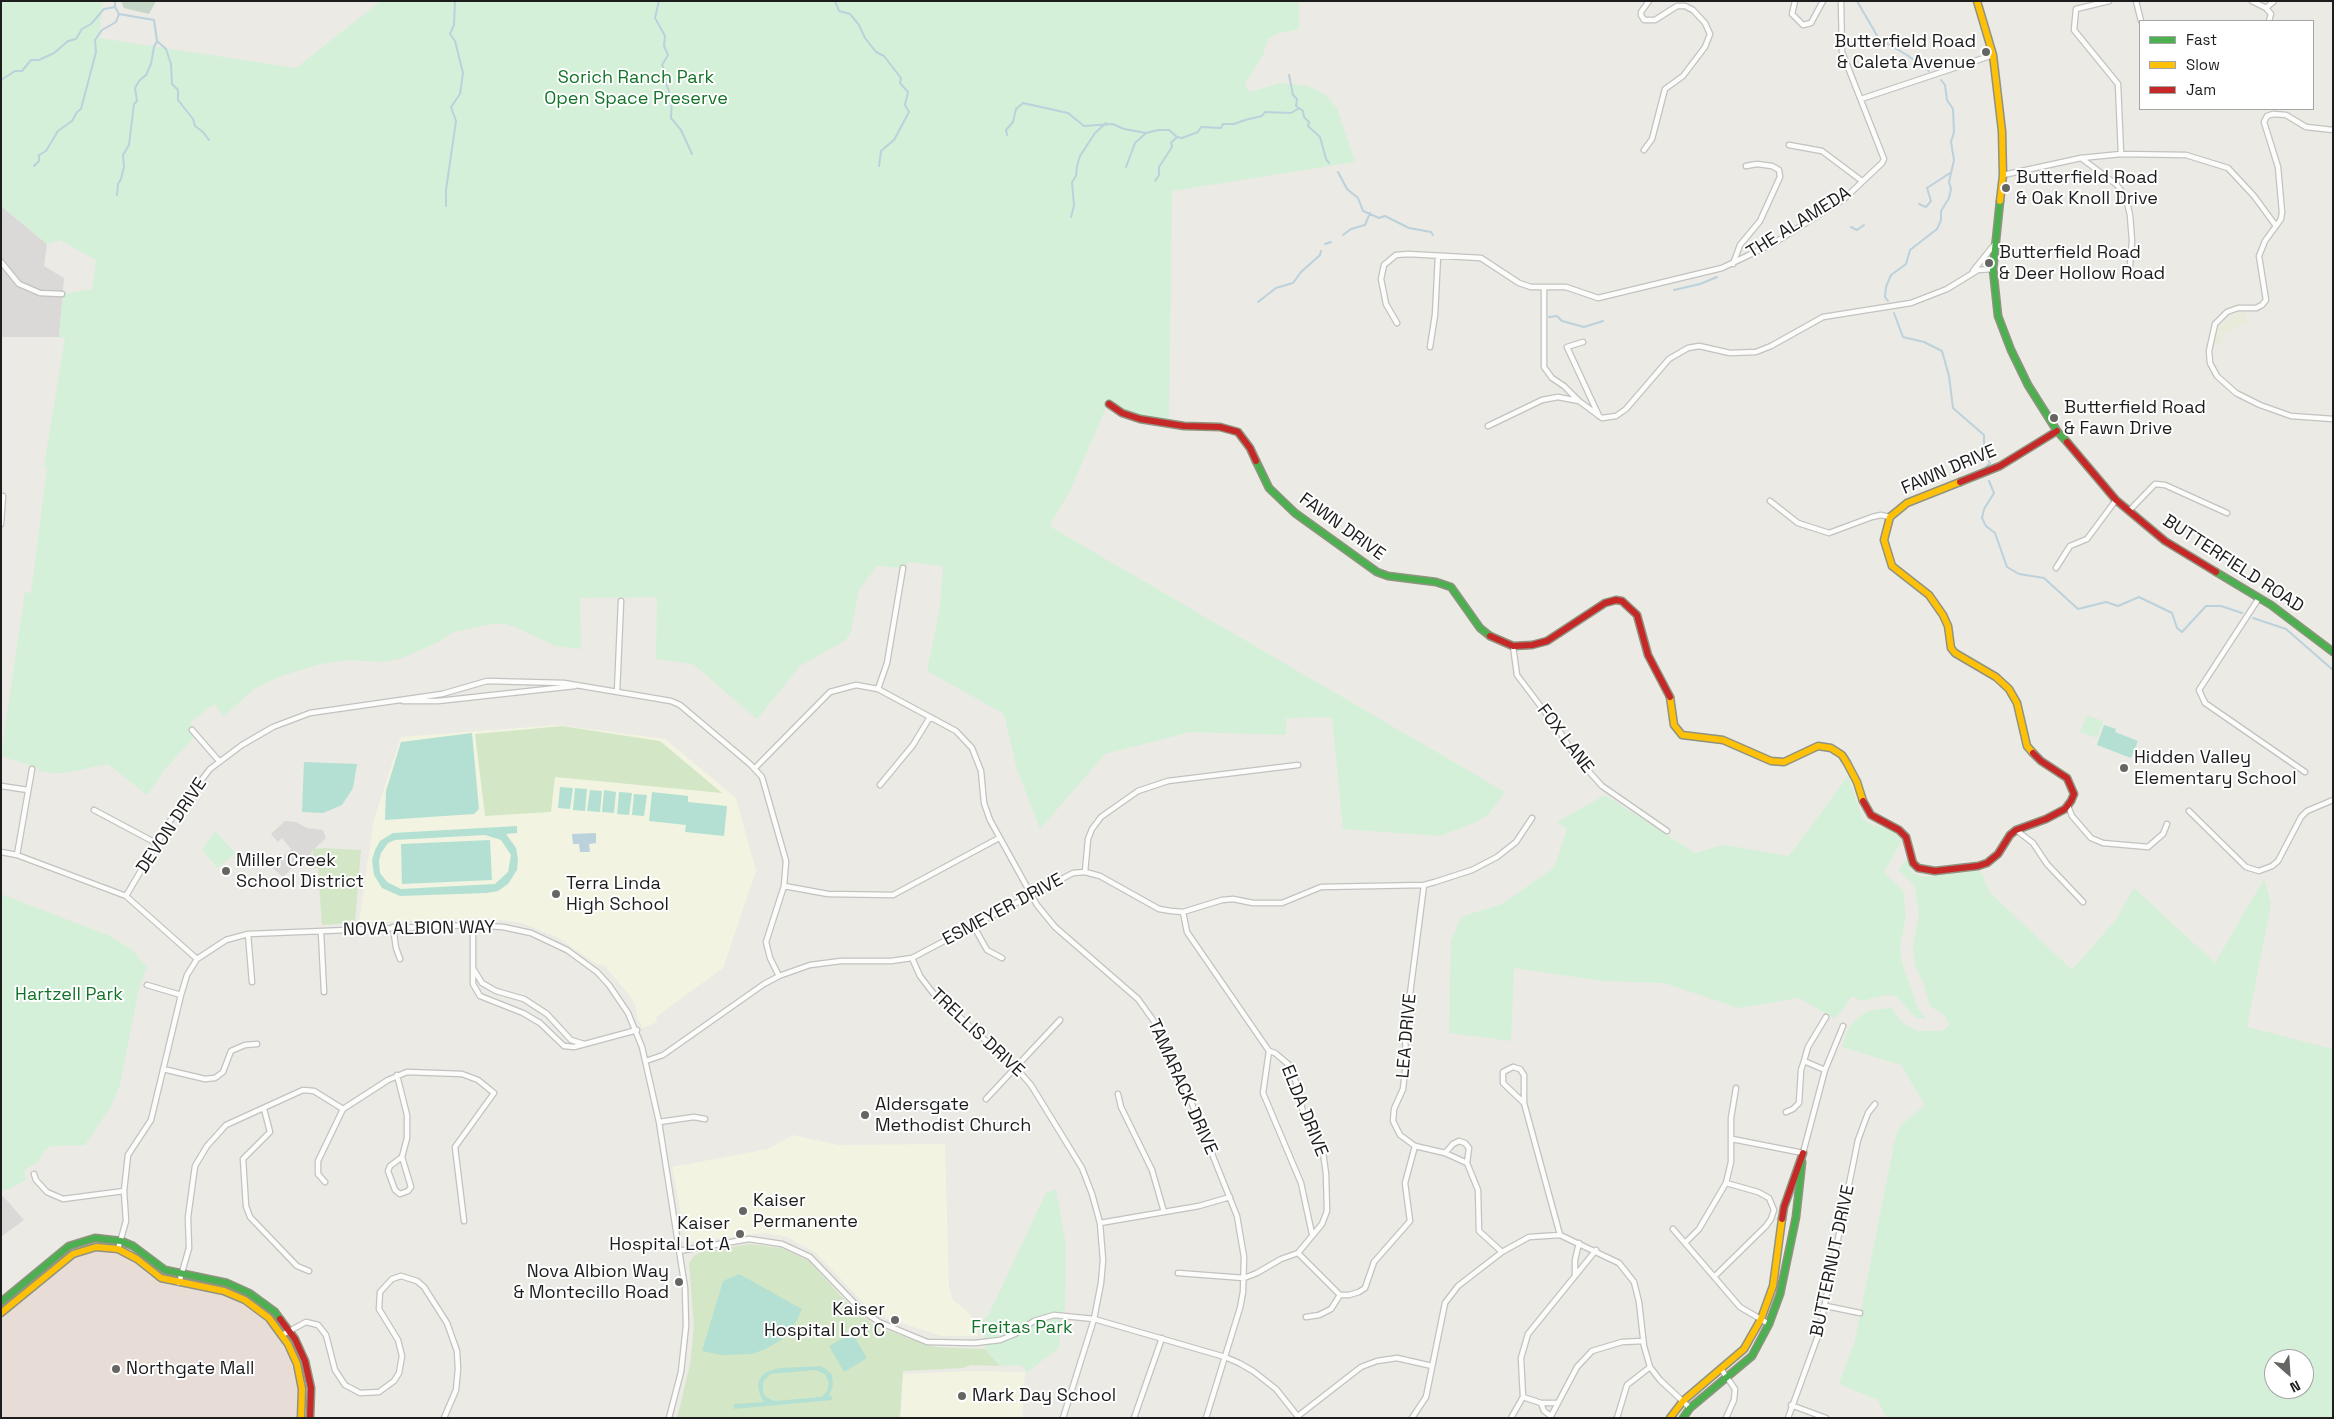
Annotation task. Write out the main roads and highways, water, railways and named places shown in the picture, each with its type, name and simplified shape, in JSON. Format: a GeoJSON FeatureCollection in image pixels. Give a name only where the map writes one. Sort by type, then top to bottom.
{"type":"FeatureCollection","features":[{"type":"Feature","properties":{"kind":"water"},"geometry":{"type":"Polygon","coordinates":[[[596,833],[596,843],[589,844],[590,852],[580,852],[579,844],[573,844],[572,834],[596,833]]]}},
{"type":"Feature","properties":{"kind":"waterway"},"geometry":{"type":"LineString","coordinates":[[115,1],[115,7],[119,14],[154,20],[157,41],[166,49],[171,64],[172,84],[178,90],[178,100],[193,119],[195,126],[209,140]]}},
{"type":"Feature","properties":{"kind":"waterway"},"geometry":{"type":"LineString","coordinates":[[446,206],[446,190],[456,121],[451,107],[460,94],[463,73],[455,41],[450,34],[454,25],[455,1]]}},
{"type":"Feature","properties":{"kind":"waterway"},"geometry":{"type":"LineString","coordinates":[[659,1],[655,18],[665,36],[664,46],[668,55],[662,65],[667,75],[665,81],[672,99],[671,118],[681,130],[692,154]]}},
{"type":"Feature","properties":{"kind":"waterway"},"geometry":{"type":"LineString","coordinates":[[835,1],[839,11],[850,14],[876,52],[884,56],[901,78],[900,83],[908,92],[905,105],[909,112],[894,140],[881,151],[879,166]]}},
{"type":"Feature","properties":{"kind":"waterway"},"geometry":{"type":"LineString","coordinates":[[1857,1],[1879,39],[1907,55],[1929,71]]}},
{"type":"Feature","properties":{"kind":"waterway"},"geometry":{"type":"LineString","coordinates":[[1,80],[15,71],[22,71],[31,60],[39,60],[54,53],[68,41],[76,39],[82,29],[91,24],[104,9],[115,7]]}},
{"type":"Feature","properties":{"kind":"waterway"},"geometry":{"type":"LineString","coordinates":[[34,166],[39,161],[39,155],[46,151],[58,131],[72,121],[81,109],[96,52],[95,40],[102,30],[116,22],[119,14]]}},
{"type":"Feature","properties":{"kind":"waterway"},"geometry":{"type":"LineString","coordinates":[[117,195],[118,184],[124,167],[123,155],[129,145],[134,104],[137,101],[135,88],[146,75],[157,41]]}},
{"type":"Feature","properties":{"kind":"waterway"},"geometry":{"type":"LineString","coordinates":[[1289,75],[1293,95],[1297,99],[1296,106],[1303,111],[1304,117],[1309,122],[1308,126],[1320,137],[1326,159],[1329,163]]}},
{"type":"Feature","properties":{"kind":"waterway"},"geometry":{"type":"LineString","coordinates":[[1888,301],[1885,297],[1886,287],[1891,275],[1906,264],[1910,250],[1937,229],[1941,220],[1941,211],[1949,198],[1951,189],[1949,182],[1954,160],[1951,142],[1954,132],[1953,109],[1947,100],[1945,85],[1941,80]]}},
{"type":"Feature","properties":{"kind":"waterway"},"geometry":{"type":"LineString","coordinates":[[1007,135],[1006,130],[1013,122],[1016,109],[1023,103],[1068,113],[1084,126],[1113,124],[1124,129],[1146,133],[1169,130],[1177,137],[1182,138],[1198,132],[1201,127],[1221,128],[1223,124],[1234,124],[1262,116],[1265,112],[1291,113],[1298,109]]}},
{"type":"Feature","properties":{"kind":"waterway"},"geometry":{"type":"LineString","coordinates":[[1071,217],[1074,206],[1072,182],[1076,176],[1080,156],[1095,133],[1106,123]]}},
{"type":"Feature","properties":{"kind":"waterway"},"geometry":{"type":"LineString","coordinates":[[1126,167],[1135,143],[1146,133]]}},
{"type":"Feature","properties":{"kind":"waterway"},"geometry":{"type":"LineString","coordinates":[[1155,181],[1159,175],[1159,167],[1172,147],[1171,143],[1177,137]]}},
{"type":"Feature","properties":{"kind":"waterway"},"geometry":{"type":"LineString","coordinates":[[1338,172],[1347,189],[1358,198],[1363,211],[1379,218],[1385,216],[1409,228],[1431,232],[1433,235]]}},
{"type":"Feature","properties":{"kind":"waterway"},"geometry":{"type":"LineString","coordinates":[[1919,204],[1926,207],[1931,201],[1927,188],[1950,173]]}},
{"type":"Feature","properties":{"kind":"waterway"},"geometry":{"type":"LineString","coordinates":[[1343,235],[1351,229],[1365,225],[1370,213]]}},
{"type":"Feature","properties":{"kind":"waterway"},"geometry":{"type":"LineString","coordinates":[[1851,227],[1857,230],[1864,225]]}},
{"type":"Feature","properties":{"kind":"waterway"},"geometry":{"type":"LineString","coordinates":[[1325,244],[1331,242]]}},
{"type":"Feature","properties":{"kind":"waterway"},"geometry":{"type":"LineString","coordinates":[[1258,302],[1276,288],[1293,283],[1301,272],[1320,255],[1321,251]]}},
{"type":"Feature","properties":{"kind":"waterway"},"geometry":{"type":"LineString","coordinates":[[1674,290],[1700,284],[1717,277]]}},
{"type":"Feature","properties":{"kind":"waterway"},"geometry":{"type":"LineString","coordinates":[[1894,313],[1903,337],[1924,342],[1942,351],[1949,376],[1953,408],[1984,435],[1984,450],[1990,463],[1986,467]]}},
{"type":"Feature","properties":{"kind":"waterway"},"geometry":{"type":"LineString","coordinates":[[1549,317],[1557,316],[1562,321],[1584,327],[1603,321]]}},
{"type":"Feature","properties":{"kind":"waterway"},"geometry":{"type":"LineString","coordinates":[[1989,481],[1994,493],[1984,509],[1982,518],[1986,526],[1995,533],[2007,567],[2019,574],[2044,578],[2078,609],[2106,602],[2118,606],[2139,597],[2172,613],[2177,628],[2182,632],[2206,606],[2221,606],[2242,613]]}},
{"type":"Feature","properties":{"kind":"waterway"},"geometry":{"type":"LineString","coordinates":[[2253,618],[2286,629],[2333,670]]}},
{"type":"Feature","properties":{"kind":"place","name":"Butterfield Road & Caleta Avenue"},"geometry":{"type":"Point","coordinates":[1986,52]}},
{"type":"Feature","properties":{"kind":"place","name":"Butterfield Road & Oak Knoll Drive"},"geometry":{"type":"Point","coordinates":[2006,188]}},
{"type":"Feature","properties":{"kind":"place","name":"Butterfield Road & Deer Hollow Road"},"geometry":{"type":"Point","coordinates":[1989,263]}},
{"type":"Feature","properties":{"kind":"place","name":"Butterfield Road & Fawn Drive"},"geometry":{"type":"Point","coordinates":[2054,418]}},
{"type":"Feature","properties":{"kind":"place","name":"Hidden Valley Elementary School"},"geometry":{"type":"Point","coordinates":[2124,768]}},
{"type":"Feature","properties":{"kind":"place","name":"Miller Creek School District"},"geometry":{"type":"Point","coordinates":[226,871]}},
{"type":"Feature","properties":{"kind":"place","name":"Terra Linda High School"},"geometry":{"type":"Point","coordinates":[556,894]}},
{"type":"Feature","properties":{"kind":"place","name":"Aldersgate Methodist Church"},"geometry":{"type":"Point","coordinates":[865,1115]}},
{"type":"Feature","properties":{"kind":"place","name":"Kaiser Permanente"},"geometry":{"type":"Point","coordinates":[743,1211]}},
{"type":"Feature","properties":{"kind":"place","name":"Kaiser Hospital Lot A"},"geometry":{"type":"Point","coordinates":[740,1234]}},
{"type":"Feature","properties":{"kind":"place","name":"Nova Albion Way & Montecillo Road"},"geometry":{"type":"Point","coordinates":[679,1282]}},
{"type":"Feature","properties":{"kind":"place","name":"Kaiser Hospital Lot C"},"geometry":{"type":"Point","coordinates":[895,1320]}},
{"type":"Feature","properties":{"kind":"place","name":"Northgate Mall"},"geometry":{"type":"Point","coordinates":[116,1369]}},
{"type":"Feature","properties":{"kind":"place","name":"Mark Day School"},"geometry":{"type":"Point","coordinates":[962,1396]}},
{"type":"Feature","properties":{"kind":"park label","name":"Sorich Ranch Park Open Space Preserve"},"geometry":{"type":"Point","coordinates":[636,88]}},
{"type":"Feature","properties":{"kind":"park label","name":"Hartzell Park"},"geometry":{"type":"Point","coordinates":[69,995]}},
{"type":"Feature","properties":{"kind":"park label","name":"Freitas Park"},"geometry":{"type":"Point","coordinates":[1022,1328]}}]}
